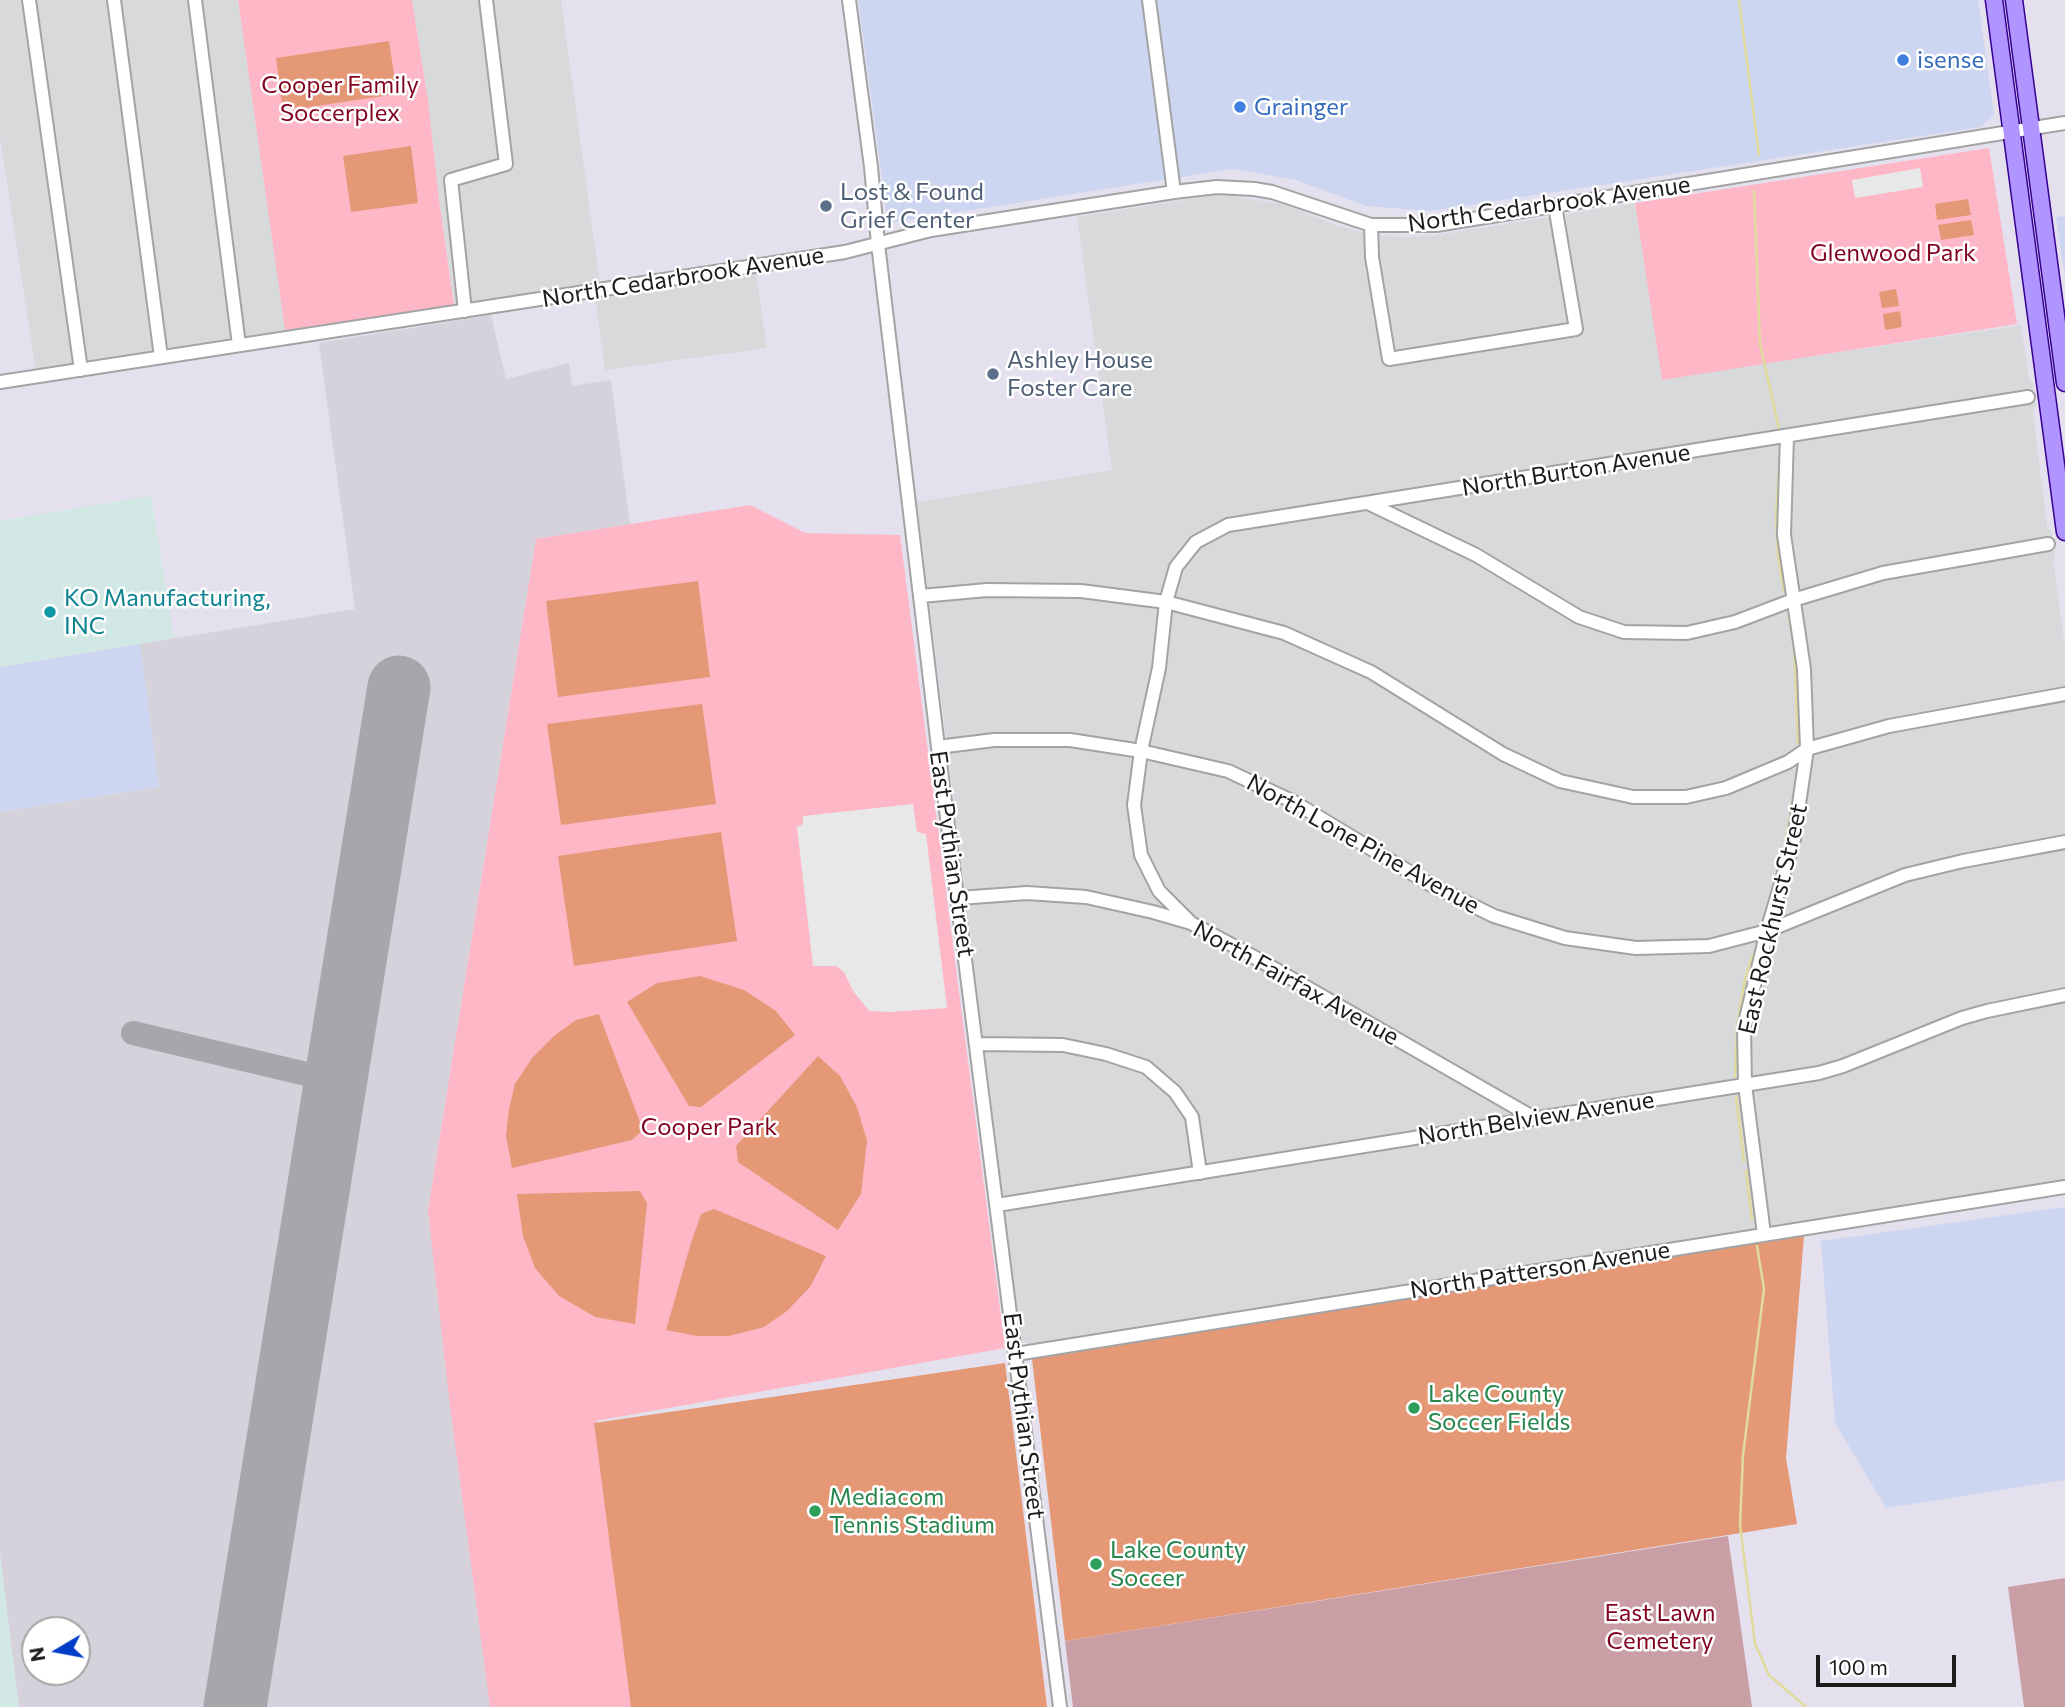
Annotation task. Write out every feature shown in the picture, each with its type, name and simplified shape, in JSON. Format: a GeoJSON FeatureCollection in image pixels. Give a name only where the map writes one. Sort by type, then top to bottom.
{"type":"FeatureCollection","features":[{"type":"Feature","properties":{"kind":"main road"},"geometry":{"type":"LineString","coordinates":[[1994,0],[2057,423],[2065,532]]}},
{"type":"Feature","properties":{"kind":"main road"},"geometry":{"type":"LineString","coordinates":[[2014,0],[2065,383]]}},
{"type":"Feature","properties":{"kind":"street"},"geometry":{"type":"LineString","coordinates":[[29,0],[81,370]]}},
{"type":"Feature","properties":{"kind":"street"},"geometry":{"type":"LineString","coordinates":[[114,0],[161,357]]}},
{"type":"Feature","properties":{"kind":"street"},"geometry":{"type":"LineString","coordinates":[[195,0],[239,345]]}},
{"type":"Feature","properties":{"kind":"street"},"geometry":{"type":"LineString","coordinates":[[465,311],[451,180],[506,164],[486,0]]}},
{"type":"Feature","properties":{"kind":"street","name":"East Pythian Street"},"geometry":{"type":"LineString","coordinates":[[849,0],[938,747],[1060,1707]]}},
{"type":"Feature","properties":{"kind":"street"},"geometry":{"type":"LineString","coordinates":[[1149,0],[1174,192]]}},
{"type":"Feature","properties":{"kind":"street","name":"North Cedarbrook Avenue"},"geometry":{"type":"LineString","coordinates":[[0,382],[845,252],[931,230],[1174,192],[1217,187],[1254,189],[1272,192],[1371,225],[1436,225],[2065,123]]}},
{"type":"Feature","properties":{"kind":"street"},"geometry":{"type":"LineString","coordinates":[[1371,225],[1372,257],[1389,359],[1576,328],[1555,206]]}},
{"type":"Feature","properties":{"kind":"street","name":"North Burton Avenue"},"geometry":{"type":"LineString","coordinates":[[1191,923],[1159,891],[1141,855],[1134,805],[1141,751],[1159,668],[1166,602],[1176,567],[1196,542],[1228,525],[2028,397]]}},
{"type":"Feature","properties":{"kind":"street","name":"East Rockhurst Street"},"geometry":{"type":"LineString","coordinates":[[1765,1234],[1745,1085],[1744,1027],[1767,931],[1794,839],[1807,749],[1804,669],[1784,535],[1787,436]]}},
{"type":"Feature","properties":{"kind":"street"},"geometry":{"type":"LineString","coordinates":[[1404,520],[1405,498]]}},
{"type":"Feature","properties":{"kind":"street"},"geometry":{"type":"LineString","coordinates":[[1369,504],[1476,555],[1579,617],[1624,632],[1687,633],[1735,622],[1793,600],[1883,573],[2048,544]]}},
{"type":"Feature","properties":{"kind":"street"},"geometry":{"type":"LineString","coordinates":[[921,596],[986,590],[1081,591],[1166,602],[1284,634],[1371,672],[1503,754],[1560,781],[1633,797],[1686,797],[1726,788],[1788,762],[1807,749],[1889,726],[2065,694]]}},
{"type":"Feature","properties":{"kind":"street","name":"North Lone Pine Avenue"},"geometry":{"type":"LineString","coordinates":[[938,747],[994,740],[1070,740],[1141,751],[1228,771],[1294,802],[1442,890],[1494,916],[1565,937],[1636,948],[1709,946],[1767,931],[1905,875],[1963,860],[2065,842]]}},
{"type":"Feature","properties":{"kind":"street"},"geometry":{"type":"LineString","coordinates":[[1153,912],[1159,891]]}},
{"type":"Feature","properties":{"kind":"street","name":"North Fairfax Avenue"},"geometry":{"type":"LineString","coordinates":[[959,898],[1027,893],[1086,897],[1191,923],[1534,1118]]}},
{"type":"Feature","properties":{"kind":"street","name":"North Belview Avenue"},"geometry":{"type":"LineString","coordinates":[[997,1205],[1819,1073],[1962,1018],[2065,995]]}},
{"type":"Feature","properties":{"kind":"street"},"geometry":{"type":"LineString","coordinates":[[977,1044],[1063,1045],[1106,1054],[1146,1067],[1175,1092],[1192,1117],[1200,1173]]}},
{"type":"Feature","properties":{"kind":"street","name":"North Patterson Avenue"},"geometry":{"type":"LineString","coordinates":[[1016,1354],[2065,1187]]}},
{"type":"Feature","properties":{"kind":"shaded area"},"geometry":{"type":"Polygon","coordinates":[[[0,0],[238,0],[285,330],[36,372],[0,137],[0,0]]]}},
{"type":"Feature","properties":{"kind":"shaded area"},"geometry":{"type":"Polygon","coordinates":[[[412,0],[561,0],[600,284],[454,306],[428,100],[412,0]]]}},
{"type":"Feature","properties":{"kind":"shaded area"},"geometry":{"type":"Polygon","coordinates":[[[858,0],[1978,0],[1994,114],[1981,127],[1431,211],[1366,206],[1296,180],[1233,169],[888,223],[858,0]]]}},
{"type":"Feature","properties":{"kind":"shaded area"},"geometry":{"type":"Polygon","coordinates":[[[1920,168],[1923,187],[1855,198],[1852,180],[1920,168]]]}},
{"type":"Feature","properties":{"kind":"shaded area"},"geometry":{"type":"Polygon","coordinates":[[[1224,195],[1282,204],[1361,232],[1410,237],[1431,236],[1635,203],[1663,379],[2021,325],[2029,379],[2033,383],[2036,406],[2033,412],[2047,527],[2052,532],[2055,555],[2053,561],[2065,647],[2065,1180],[1032,1345],[1023,1341],[1020,1336],[917,502],[1112,470],[1077,217],[1224,195]]]}},
{"type":"Feature","properties":{"kind":"shaded area"},"geometry":{"type":"Polygon","coordinates":[[[2065,216],[2065,278],[2056,217],[2065,216]]]}},
{"type":"Feature","properties":{"kind":"shaded area"},"geometry":{"type":"Polygon","coordinates":[[[756,274],[767,348],[605,370],[595,297],[756,274]]]}},
{"type":"Feature","properties":{"kind":"shaded area"},"geometry":{"type":"Polygon","coordinates":[[[491,315],[506,379],[569,363],[572,386],[611,380],[630,524],[536,539],[428,1210],[491,1707],[19,1707],[0,1553],[0,812],[159,787],[140,644],[355,609],[319,343],[491,315]]]}},
{"type":"Feature","properties":{"kind":"shaded area"},"geometry":{"type":"Polygon","coordinates":[[[151,496],[174,638],[0,667],[0,521],[151,496]]]}},
{"type":"Feature","properties":{"kind":"shaded area"},"geometry":{"type":"Polygon","coordinates":[[[146,643],[159,787],[0,812],[0,667],[146,643]]]}},
{"type":"Feature","properties":{"kind":"shaded area"},"geometry":{"type":"Polygon","coordinates":[[[913,804],[917,832],[926,834],[947,1008],[869,1011],[853,991],[844,972],[836,966],[813,966],[797,827],[803,824],[803,816],[913,804]]]}},
{"type":"Feature","properties":{"kind":"shaded area"},"geometry":{"type":"Polygon","coordinates":[[[2065,1207],[2065,1480],[1886,1508],[1835,1423],[1821,1241],[2065,1207]]]}},
{"type":"Feature","properties":{"kind":"shaded area"},"geometry":{"type":"Polygon","coordinates":[[[0,1553],[19,1707],[0,1707],[0,1553]]]}},
{"type":"Feature","properties":{"kind":"green space","name":"Cooper Family Soccerplex"},"geometry":{"type":"Polygon","coordinates":[[[238,0],[412,0],[428,100],[454,306],[285,330],[238,0]]]}},
{"type":"Feature","properties":{"kind":"green space"},"geometry":{"type":"Polygon","coordinates":[[[389,41],[397,94],[283,111],[276,58],[389,41]]]}},
{"type":"Feature","properties":{"kind":"green space"},"geometry":{"type":"Polygon","coordinates":[[[411,146],[418,203],[351,212],[343,156],[411,146]]]}},
{"type":"Feature","properties":{"kind":"green space","name":"Glenwood Park"},"geometry":{"type":"Polygon","coordinates":[[[1989,148],[2017,324],[1662,380],[1635,203],[1989,148]]]}},
{"type":"Feature","properties":{"kind":"green space"},"geometry":{"type":"Polygon","coordinates":[[[1968,199],[1971,215],[1937,220],[1935,204],[1968,199]]]}},
{"type":"Feature","properties":{"kind":"green space"},"geometry":{"type":"Polygon","coordinates":[[[1971,220],[1974,235],[1941,240],[1938,225],[1971,220]]]}},
{"type":"Feature","properties":{"kind":"green space"},"geometry":{"type":"Polygon","coordinates":[[[1896,289],[1899,306],[1882,308],[1879,292],[1896,289]]]}},
{"type":"Feature","properties":{"kind":"green space"},"geometry":{"type":"Polygon","coordinates":[[[1900,311],[1902,327],[1885,330],[1883,314],[1900,311]]]}},
{"type":"Feature","properties":{"kind":"green space","name":"Cooper Park"},"geometry":{"type":"Polygon","coordinates":[[[750,505],[805,533],[900,535],[1005,1348],[596,1421],[632,1707],[490,1707],[449,1398],[428,1210],[536,539],[750,505]]]}},
{"type":"Feature","properties":{"kind":"green space"},"geometry":{"type":"Polygon","coordinates":[[[698,581],[710,677],[558,697],[546,601],[698,581]]]}},
{"type":"Feature","properties":{"kind":"green space"},"geometry":{"type":"Polygon","coordinates":[[[702,704],[716,804],[561,825],[547,724],[702,704]]]}},
{"type":"Feature","properties":{"kind":"green space"},"geometry":{"type":"Polygon","coordinates":[[[721,832],[737,941],[574,966],[558,856],[721,832]]]}},
{"type":"Feature","properties":{"kind":"green space"},"geometry":{"type":"Polygon","coordinates":[[[700,976],[744,990],[776,1011],[795,1035],[701,1107],[689,1106],[627,1002],[657,983],[700,976]]]}},
{"type":"Feature","properties":{"kind":"green space"},"geometry":{"type":"Polygon","coordinates":[[[599,1014],[643,1130],[632,1140],[512,1168],[506,1136],[515,1084],[532,1058],[554,1036],[576,1020],[599,1014]]]}},
{"type":"Feature","properties":{"kind":"green space"},"geometry":{"type":"Polygon","coordinates":[[[818,1056],[840,1076],[857,1107],[867,1141],[861,1194],[838,1230],[738,1162],[736,1146],[818,1056]]]}},
{"type":"Feature","properties":{"kind":"green space"},"geometry":{"type":"Polygon","coordinates":[[[640,1191],[647,1203],[635,1324],[595,1317],[559,1296],[535,1268],[523,1236],[517,1194],[640,1191]]]}},
{"type":"Feature","properties":{"kind":"green space"},"geometry":{"type":"Polygon","coordinates":[[[714,1209],[826,1256],[810,1287],[787,1311],[764,1327],[729,1336],[697,1336],[666,1330],[701,1214],[714,1209]]]}},
{"type":"Feature","properties":{"kind":"green space","name":"Lake County Soccer Fields"},"geometry":{"type":"Polygon","coordinates":[[[1804,1236],[1786,1458],[1797,1524],[1065,1641],[1032,1359],[1804,1236]]]}},
{"type":"Feature","properties":{"kind":"green space","name":"Mediacom Tennis Stadium"},"geometry":{"type":"Polygon","coordinates":[[[1005,1363],[1047,1707],[631,1707],[594,1423],[1005,1363]]]}},
{"type":"Feature","properties":{"kind":"green space","name":"East Lawn Cemetery"},"geometry":{"type":"Polygon","coordinates":[[[1728,1536],[1752,1707],[1073,1707],[1065,1641],[1728,1536]]]}},
{"type":"Feature","properties":{"kind":"green space"},"geometry":{"type":"Polygon","coordinates":[[[2065,1578],[2065,1707],[2024,1707],[2008,1587],[2065,1578]]]}},
{"type":"Feature","properties":{"kind":"waterway"},"geometry":{"type":"LineString","coordinates":[[1739,0],[1759,155]]}},
{"type":"Feature","properties":{"kind":"waterway"},"geometry":{"type":"LineString","coordinates":[[1754,191],[1760,344],[1779,429]]}},
{"type":"Feature","properties":{"kind":"waterway"},"geometry":{"type":"LineString","coordinates":[[1780,452],[1776,517],[1778,556],[1784,591]]}},
{"type":"Feature","properties":{"kind":"waterway"},"geometry":{"type":"LineString","coordinates":[[1789,619],[1794,643],[1798,743]]}},
{"type":"Feature","properties":{"kind":"waterway"},"geometry":{"type":"LineString","coordinates":[[1783,856],[1796,780]]}},
{"type":"Feature","properties":{"kind":"waterway"},"geometry":{"type":"LineString","coordinates":[[1735,1077],[1737,1026],[1745,979],[1753,955]]}},
{"type":"Feature","properties":{"kind":"waterway"},"geometry":{"type":"LineString","coordinates":[[1736,1097],[1744,1161]]}},
{"type":"Feature","properties":{"kind":"waterway"},"geometry":{"type":"LineString","coordinates":[[1746,1171],[1752,1220]]}},
{"type":"Feature","properties":{"kind":"waterway"},"geometry":{"type":"LineString","coordinates":[[1757,1246],[1764,1289],[1743,1455],[1740,1525],[1755,1644],[1769,1675],[1806,1707]]}},
{"type":"Feature","properties":{"kind":"taxiway"},"geometry":{"type":"LineString","coordinates":[[133,1033],[336,1081]]}},
{"type":"Feature","properties":{"kind":"runway"},"geometry":{"type":"LineString","coordinates":[[235,1707],[399,687]]}},
{"type":"Feature","properties":{"kind":"place","name":"isense"},"geometry":{"type":"Point","coordinates":[1903,60]}},
{"type":"Feature","properties":{"kind":"place","name":"Grainger"},"geometry":{"type":"Point","coordinates":[1240,107]}},
{"type":"Feature","properties":{"kind":"place","name":"Lost & Found Grief Center"},"geometry":{"type":"Point","coordinates":[826,206]}},
{"type":"Feature","properties":{"kind":"place","name":"Ashley House Foster Care"},"geometry":{"type":"Point","coordinates":[993,374]}},
{"type":"Feature","properties":{"kind":"place","name":"KO Manufacturing, INC"},"geometry":{"type":"Point","coordinates":[50,612]}},
{"type":"Feature","properties":{"kind":"place","name":"Lake County Soccer Fields"},"geometry":{"type":"Point","coordinates":[1414,1408]}},
{"type":"Feature","properties":{"kind":"place","name":"Mediacom Tennis Stadium"},"geometry":{"type":"Point","coordinates":[815,1511]}},
{"type":"Feature","properties":{"kind":"place","name":"Lake County Soccer"},"geometry":{"type":"Point","coordinates":[1096,1564]}}]}
